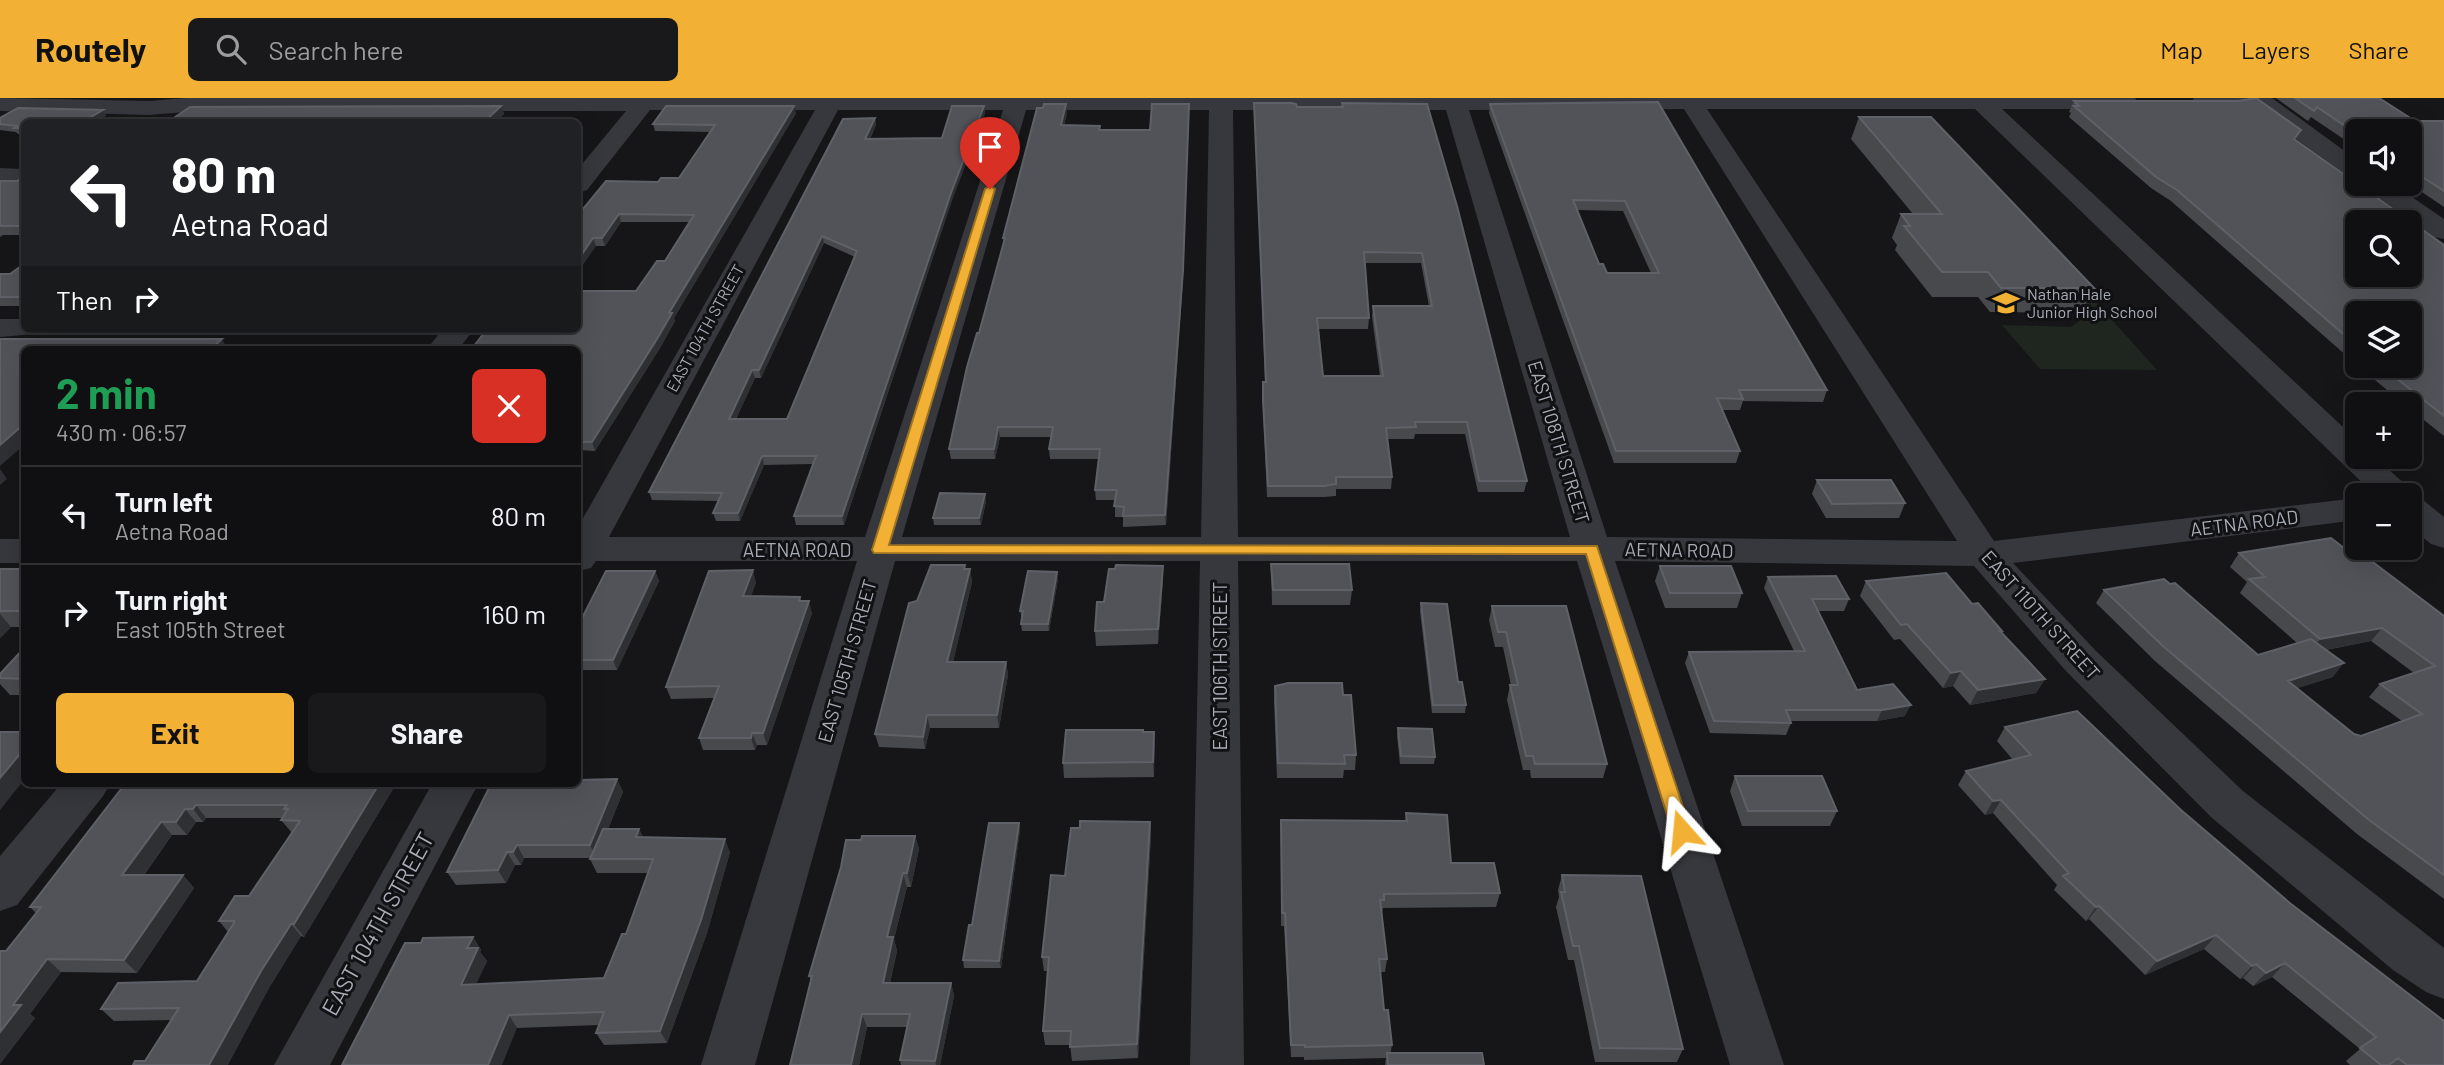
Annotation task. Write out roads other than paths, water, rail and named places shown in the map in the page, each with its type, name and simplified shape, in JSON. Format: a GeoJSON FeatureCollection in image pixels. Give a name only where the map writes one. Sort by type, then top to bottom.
{"type":"FeatureCollection","features":[{"type":"Feature","properties":{"kind":"street"},"geometry":{"type":"LineString","coordinates":[[2179,102],[2257,98],[2345,162]]}},
{"type":"Feature","properties":{"kind":"street"},"geometry":{"type":"LineString","coordinates":[[581,181],[646,100]]}},
{"type":"Feature","properties":{"kind":"street"},"geometry":{"type":"LineString","coordinates":[[0,104],[149,108],[199,104],[646,100],[2152,102]]}},
{"type":"Feature","properties":{"kind":"street","name":"EAST 104TH STREET"},"geometry":{"type":"LineString","coordinates":[[581,548],[832,100]]}},
{"type":"Feature","properties":{"kind":"street","name":"EAST 105TH STREET"},"geometry":{"type":"LineString","coordinates":[[728,1065],[879,550],[1017,100]]}},
{"type":"Feature","properties":{"kind":"street","name":"EAST 106TH STREET"},"geometry":{"type":"LineString","coordinates":[[1217,1065],[1221,100]]}},
{"type":"Feature","properties":{"kind":"street","name":"EAST 108TH STREET"},"geometry":{"type":"LineString","coordinates":[[1455,100],[1592,549],[1757,1065]]}},
{"type":"Feature","properties":{"kind":"street","name":"EAST 110TH STREET"},"geometry":{"type":"LineString","coordinates":[[1689,100],[1984,554],[2081,661],[2227,804],[2411,954],[2444,976]]}},
{"type":"Feature","properties":{"kind":"street"},"geometry":{"type":"LineString","coordinates":[[1979,100],[2382,483]]}},
{"type":"Feature","properties":{"kind":"street"},"geometry":{"type":"LineString","coordinates":[[0,176],[21,177]]}},
{"type":"Feature","properties":{"kind":"street"},"geometry":{"type":"LineString","coordinates":[[2393,196],[2444,231]]}},
{"type":"Feature","properties":{"kind":"street"},"geometry":{"type":"LineString","coordinates":[[0,328],[21,328]]}},
{"type":"Feature","properties":{"kind":"street","name":"AETNA ROAD"},"geometry":{"type":"LineString","coordinates":[[581,552],[1592,549],[1984,554],[2345,510]]}},
{"type":"Feature","properties":{"kind":"street"},"geometry":{"type":"LineString","coordinates":[[2422,518],[2444,536]]}},
{"type":"Feature","properties":{"kind":"street"},"geometry":{"type":"LineString","coordinates":[[0,551],[21,551]]}},
{"type":"Feature","properties":{"kind":"street"},"geometry":{"type":"LineString","coordinates":[[0,891],[85,787]]}},
{"type":"Feature","properties":{"kind":"street","name":"EAST 104TH STREET"},"geometry":{"type":"LineString","coordinates":[[302,1065],[453,787]]}},
{"type":"Feature","properties":{"kind":"place","name":"Nathan Hale Junior High School"},"geometry":{"type":"Point","coordinates":[2006,303]}}]}
